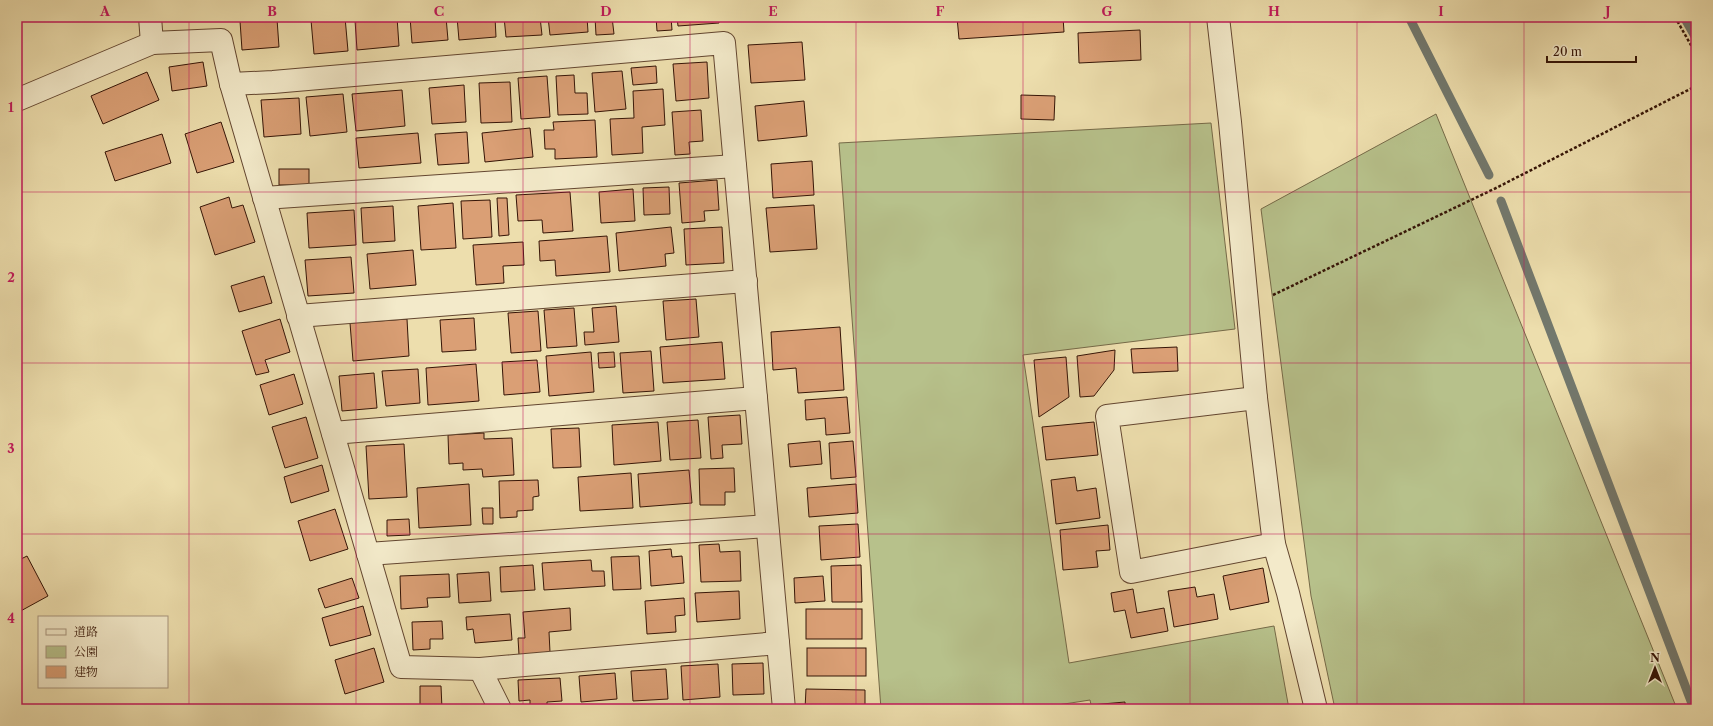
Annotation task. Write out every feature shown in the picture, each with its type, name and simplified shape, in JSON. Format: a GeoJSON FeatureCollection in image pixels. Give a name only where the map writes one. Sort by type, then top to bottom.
{"type":"FeatureCollection","features":[{"type":"Feature","properties":{"kind":"street"},"geometry":{"type":"LineString","coordinates":[[150,17],[152,44]]}},
{"type":"Feature","properties":{"kind":"street"},"geometry":{"type":"LineString","coordinates":[[1218,17],[1256,398],[1274,544],[1288,593],[1316,709]]}},
{"type":"Feature","properties":{"kind":"street"},"geometry":{"type":"LineString","coordinates":[[17,100],[152,44],[221,40],[231,84],[401,667],[480,669],[778,643]]}},
{"type":"Feature","properties":{"kind":"street"},"geometry":{"type":"LineString","coordinates":[[231,84],[281,81],[724,42],[784,709]]}},
{"type":"Feature","properties":{"kind":"street"},"geometry":{"type":"LineString","coordinates":[[264,198],[735,166]]}},
{"type":"Feature","properties":{"kind":"street"},"geometry":{"type":"LineString","coordinates":[[298,316],[746,281]]}},
{"type":"Feature","properties":{"kind":"street"},"geometry":{"type":"LineString","coordinates":[[333,433],[756,398]]}},
{"type":"Feature","properties":{"kind":"street"},"geometry":{"type":"LineString","coordinates":[[1256,398],[1107,416],[1131,572],[1274,544]]}},
{"type":"Feature","properties":{"kind":"street"},"geometry":{"type":"LineString","coordinates":[[368,554],[767,526]]}},
{"type":"Feature","properties":{"kind":"street"},"geometry":{"type":"LineString","coordinates":[[480,669],[500,709]]}},
{"type":"Feature","properties":{"kind":"path"},"geometry":{"type":"LineString","coordinates":[[1675,17],[1696,54]]}},
{"type":"Feature","properties":{"kind":"path"},"geometry":{"type":"LineString","coordinates":[[1247,308],[1496,188],[1696,86]]}},
{"type":"Feature","properties":{"kind":"green space"},"geometry":{"type":"Polygon","coordinates":[[[1436,114],[1677,709],[1335,709],[1311,596],[1261,209],[1436,114]]]}},
{"type":"Feature","properties":{"kind":"green space"},"geometry":{"type":"Polygon","coordinates":[[[1211,123],[1235,329],[1023,355],[1069,663],[1274,626],[1289,709],[1092,709],[1090,700],[1032,709],[881,709],[839,143],[1211,123]]]}},
{"type":"Feature","properties":{"kind":"building"},"geometry":{"type":"Polygon","coordinates":[[[345,17],[348,51],[314,54],[311,20],[345,17]]]}},
{"type":"Feature","properties":{"kind":"building"},"geometry":{"type":"Polygon","coordinates":[[[397,17],[399,46],[357,50],[355,20],[397,17]]]}},
{"type":"Feature","properties":{"kind":"building"},"geometry":{"type":"Polygon","coordinates":[[[410,17],[446,17],[448,40],[412,43],[410,17]]]}},
{"type":"Feature","properties":{"kind":"building"},"geometry":{"type":"Polygon","coordinates":[[[457,17],[495,17],[496,37],[459,40],[457,17]]]}},
{"type":"Feature","properties":{"kind":"building"},"geometry":{"type":"Polygon","coordinates":[[[504,17],[540,17],[542,35],[506,37],[504,17]]]}},
{"type":"Feature","properties":{"kind":"building"},"geometry":{"type":"Polygon","coordinates":[[[548,17],[587,17],[588,32],[550,35],[548,17]]]}},
{"type":"Feature","properties":{"kind":"building"},"geometry":{"type":"Polygon","coordinates":[[[595,17],[612,17],[614,34],[596,35],[595,17]]]}},
{"type":"Feature","properties":{"kind":"building"},"geometry":{"type":"Polygon","coordinates":[[[656,17],[671,17],[672,30],[657,31],[656,17]]]}},
{"type":"Feature","properties":{"kind":"building"},"geometry":{"type":"Polygon","coordinates":[[[677,17],[719,17],[719,23],[678,26],[677,17]]]}},
{"type":"Feature","properties":{"kind":"building"},"geometry":{"type":"Polygon","coordinates":[[[747,17],[799,17],[748,21],[747,17]]]}},
{"type":"Feature","properties":{"kind":"building"},"geometry":{"type":"Polygon","coordinates":[[[957,17],[1063,17],[1064,32],[959,39],[957,17]]]}},
{"type":"Feature","properties":{"kind":"building"},"geometry":{"type":"Polygon","coordinates":[[[277,19],[279,47],[242,50],[240,21],[277,19]]]}},
{"type":"Feature","properties":{"kind":"building"},"geometry":{"type":"Polygon","coordinates":[[[1140,30],[1141,60],[1079,63],[1078,33],[1140,30]]]}},
{"type":"Feature","properties":{"kind":"building"},"geometry":{"type":"Polygon","coordinates":[[[802,42],[805,80],[751,83],[748,45],[802,42]]]}},
{"type":"Feature","properties":{"kind":"building"},"geometry":{"type":"Polygon","coordinates":[[[203,62],[207,86],[172,91],[169,67],[203,62]]]}},
{"type":"Feature","properties":{"kind":"building"},"geometry":{"type":"Polygon","coordinates":[[[707,62],[709,98],[676,101],[673,64],[707,62]]]}},
{"type":"Feature","properties":{"kind":"building"},"geometry":{"type":"Polygon","coordinates":[[[656,66],[657,83],[633,85],[631,68],[656,66]]]}},
{"type":"Feature","properties":{"kind":"building"},"geometry":{"type":"Polygon","coordinates":[[[622,71],[626,109],[595,112],[592,73],[622,71]]]}},
{"type":"Feature","properties":{"kind":"building"},"geometry":{"type":"Polygon","coordinates":[[[147,72],[159,100],[103,124],[91,96],[147,72]]]}},
{"type":"Feature","properties":{"kind":"building"},"geometry":{"type":"Polygon","coordinates":[[[574,75],[575,93],[587,93],[588,114],[558,115],[556,76],[574,75]]]}},
{"type":"Feature","properties":{"kind":"building"},"geometry":{"type":"Polygon","coordinates":[[[547,76],[550,117],[521,119],[518,78],[547,76]]]}},
{"type":"Feature","properties":{"kind":"building"},"geometry":{"type":"Polygon","coordinates":[[[510,82],[512,122],[481,123],[479,83],[510,82]]]}},
{"type":"Feature","properties":{"kind":"building"},"geometry":{"type":"Polygon","coordinates":[[[464,85],[466,122],[432,124],[429,88],[464,85]]]}},
{"type":"Feature","properties":{"kind":"building"},"geometry":{"type":"Polygon","coordinates":[[[663,89],[665,125],[642,127],[643,153],[612,155],[610,119],[634,118],[633,91],[663,89]]]}},
{"type":"Feature","properties":{"kind":"building"},"geometry":{"type":"Polygon","coordinates":[[[402,90],[405,126],[356,131],[352,94],[402,90]]]}},
{"type":"Feature","properties":{"kind":"building"},"geometry":{"type":"Polygon","coordinates":[[[343,94],[347,132],[310,136],[306,97],[343,94]]]}},
{"type":"Feature","properties":{"kind":"building"},"geometry":{"type":"Polygon","coordinates":[[[1021,95],[1055,96],[1054,120],[1021,119],[1021,95]]]}},
{"type":"Feature","properties":{"kind":"building"},"geometry":{"type":"Polygon","coordinates":[[[299,98],[301,134],[264,137],[261,100],[299,98]]]}},
{"type":"Feature","properties":{"kind":"building"},"geometry":{"type":"Polygon","coordinates":[[[804,101],[807,136],[758,141],[755,106],[804,101]]]}},
{"type":"Feature","properties":{"kind":"building"},"geometry":{"type":"Polygon","coordinates":[[[701,110],[703,141],[689,142],[690,154],[675,155],[672,112],[701,110]]]}},
{"type":"Feature","properties":{"kind":"building"},"geometry":{"type":"Polygon","coordinates":[[[595,120],[597,157],[555,159],[555,149],[545,149],[544,130],[554,130],[553,122],[595,120]]]}},
{"type":"Feature","properties":{"kind":"building"},"geometry":{"type":"Polygon","coordinates":[[[221,122],[234,162],[197,173],[185,134],[221,122]]]}},
{"type":"Feature","properties":{"kind":"building"},"geometry":{"type":"Polygon","coordinates":[[[530,128],[533,157],[485,162],[482,133],[530,128]]]}},
{"type":"Feature","properties":{"kind":"building"},"geometry":{"type":"Polygon","coordinates":[[[467,132],[469,163],[438,165],[435,134],[467,132]]]}},
{"type":"Feature","properties":{"kind":"building"},"geometry":{"type":"Polygon","coordinates":[[[418,133],[421,163],[359,168],[356,138],[418,133]]]}},
{"type":"Feature","properties":{"kind":"building"},"geometry":{"type":"Polygon","coordinates":[[[162,134],[171,163],[115,181],[105,152],[162,134]]]}},
{"type":"Feature","properties":{"kind":"building"},"geometry":{"type":"Polygon","coordinates":[[[812,161],[814,195],[773,198],[771,164],[812,161]]]}},
{"type":"Feature","properties":{"kind":"building"},"geometry":{"type":"Polygon","coordinates":[[[279,169],[309,169],[309,185],[279,185],[279,169]]]}},
{"type":"Feature","properties":{"kind":"building"},"geometry":{"type":"Polygon","coordinates":[[[717,180],[719,210],[704,211],[705,221],[682,223],[679,183],[717,180]]]}},
{"type":"Feature","properties":{"kind":"building"},"geometry":{"type":"Polygon","coordinates":[[[669,187],[670,214],[644,215],[643,188],[669,187]]]}},
{"type":"Feature","properties":{"kind":"building"},"geometry":{"type":"Polygon","coordinates":[[[633,189],[635,221],[601,223],[599,192],[633,189]]]}},
{"type":"Feature","properties":{"kind":"building"},"geometry":{"type":"Polygon","coordinates":[[[570,192],[573,231],[543,233],[542,220],[518,221],[516,195],[570,192]]]}},
{"type":"Feature","properties":{"kind":"building"},"geometry":{"type":"Polygon","coordinates":[[[229,197],[232,208],[243,205],[255,242],[215,255],[200,207],[229,197]]]}},
{"type":"Feature","properties":{"kind":"building"},"geometry":{"type":"Polygon","coordinates":[[[497,198],[507,198],[509,235],[499,236],[497,198]]]}},
{"type":"Feature","properties":{"kind":"building"},"geometry":{"type":"Polygon","coordinates":[[[490,200],[492,237],[463,239],[461,201],[490,200]]]}},
{"type":"Feature","properties":{"kind":"building"},"geometry":{"type":"Polygon","coordinates":[[[453,203],[456,248],[421,250],[418,206],[453,203]]]}},
{"type":"Feature","properties":{"kind":"building"},"geometry":{"type":"Polygon","coordinates":[[[814,205],[817,249],[770,252],[766,208],[814,205]]]}},
{"type":"Feature","properties":{"kind":"building"},"geometry":{"type":"Polygon","coordinates":[[[393,206],[395,241],[363,243],[361,208],[393,206]]]}},
{"type":"Feature","properties":{"kind":"building"},"geometry":{"type":"Polygon","coordinates":[[[354,210],[356,245],[309,248],[307,213],[354,210]]]}},
{"type":"Feature","properties":{"kind":"building"},"geometry":{"type":"Polygon","coordinates":[[[671,227],[674,253],[665,254],[666,266],[619,271],[616,233],[671,227]]]}},
{"type":"Feature","properties":{"kind":"building"},"geometry":{"type":"Polygon","coordinates":[[[722,227],[724,263],[686,265],[684,229],[722,227]]]}},
{"type":"Feature","properties":{"kind":"building"},"geometry":{"type":"Polygon","coordinates":[[[607,236],[610,272],[556,276],[555,260],[540,261],[539,241],[607,236]]]}},
{"type":"Feature","properties":{"kind":"building"},"geometry":{"type":"Polygon","coordinates":[[[523,242],[524,265],[503,266],[504,283],[476,285],[473,245],[523,242]]]}},
{"type":"Feature","properties":{"kind":"building"},"geometry":{"type":"Polygon","coordinates":[[[413,250],[416,285],[370,289],[367,254],[413,250]]]}},
{"type":"Feature","properties":{"kind":"building"},"geometry":{"type":"Polygon","coordinates":[[[351,257],[354,293],[308,296],[305,260],[351,257]]]}},
{"type":"Feature","properties":{"kind":"building"},"geometry":{"type":"Polygon","coordinates":[[[264,276],[272,303],[239,312],[231,286],[264,276]]]}},
{"type":"Feature","properties":{"kind":"building"},"geometry":{"type":"Polygon","coordinates":[[[696,299],[699,337],[666,340],[663,301],[696,299]]]}},
{"type":"Feature","properties":{"kind":"building"},"geometry":{"type":"Polygon","coordinates":[[[616,306],[619,342],[585,345],[584,332],[594,332],[592,308],[616,306]]]}},
{"type":"Feature","properties":{"kind":"building"},"geometry":{"type":"Polygon","coordinates":[[[574,308],[577,346],[547,348],[544,310],[574,308]]]}},
{"type":"Feature","properties":{"kind":"building"},"geometry":{"type":"Polygon","coordinates":[[[538,311],[541,351],[511,353],[508,313],[538,311]]]}},
{"type":"Feature","properties":{"kind":"building"},"geometry":{"type":"Polygon","coordinates":[[[474,318],[476,350],[442,352],[440,320],[474,318]]]}},
{"type":"Feature","properties":{"kind":"building"},"geometry":{"type":"Polygon","coordinates":[[[280,319],[290,352],[265,360],[269,372],[256,375],[242,331],[280,319]]]}},
{"type":"Feature","properties":{"kind":"building"},"geometry":{"type":"Polygon","coordinates":[[[407,319],[409,356],[353,361],[350,323],[407,319]]]}},
{"type":"Feature","properties":{"kind":"building"},"geometry":{"type":"Polygon","coordinates":[[[840,327],[844,390],[798,393],[796,368],[773,370],[771,332],[840,327]]]}},
{"type":"Feature","properties":{"kind":"building"},"geometry":{"type":"Polygon","coordinates":[[[722,342],[725,379],[663,383],[660,347],[722,342]]]}},
{"type":"Feature","properties":{"kind":"building"},"geometry":{"type":"Polygon","coordinates":[[[1177,347],[1178,371],[1133,373],[1131,349],[1177,347]]]}},
{"type":"Feature","properties":{"kind":"building"},"geometry":{"type":"Polygon","coordinates":[[[1115,350],[1114,370],[1094,396],[1080,397],[1077,356],[1115,350]]]}},
{"type":"Feature","properties":{"kind":"building"},"geometry":{"type":"Polygon","coordinates":[[[651,351],[654,391],[623,393],[620,353],[651,351]]]}},
{"type":"Feature","properties":{"kind":"building"},"geometry":{"type":"Polygon","coordinates":[[[591,352],[594,392],[549,396],[546,356],[591,352]]]}},
{"type":"Feature","properties":{"kind":"building"},"geometry":{"type":"Polygon","coordinates":[[[614,352],[615,367],[599,368],[598,353],[614,352]]]}},
{"type":"Feature","properties":{"kind":"building"},"geometry":{"type":"Polygon","coordinates":[[[1066,357],[1069,397],[1039,417],[1034,360],[1066,357]]]}},
{"type":"Feature","properties":{"kind":"building"},"geometry":{"type":"Polygon","coordinates":[[[537,360],[540,392],[504,395],[502,362],[537,360]]]}},
{"type":"Feature","properties":{"kind":"building"},"geometry":{"type":"Polygon","coordinates":[[[476,364],[479,401],[428,405],[426,368],[476,364]]]}},
{"type":"Feature","properties":{"kind":"building"},"geometry":{"type":"Polygon","coordinates":[[[418,369],[420,403],[386,406],[382,371],[418,369]]]}},
{"type":"Feature","properties":{"kind":"building"},"geometry":{"type":"Polygon","coordinates":[[[374,373],[377,408],[342,411],[339,376],[374,373]]]}},
{"type":"Feature","properties":{"kind":"building"},"geometry":{"type":"Polygon","coordinates":[[[294,374],[303,404],[269,415],[260,385],[294,374]]]}},
{"type":"Feature","properties":{"kind":"building"},"geometry":{"type":"Polygon","coordinates":[[[847,397],[850,433],[826,435],[825,418],[806,420],[805,400],[847,397]]]}},
{"type":"Feature","properties":{"kind":"building"},"geometry":{"type":"Polygon","coordinates":[[[740,415],[742,444],[722,445],[723,458],[711,459],[708,417],[740,415]]]}},
{"type":"Feature","properties":{"kind":"building"},"geometry":{"type":"Polygon","coordinates":[[[306,417],[318,458],[285,468],[272,427],[306,417]]]}},
{"type":"Feature","properties":{"kind":"building"},"geometry":{"type":"Polygon","coordinates":[[[698,420],[701,458],[670,460],[667,422],[698,420]]]}},
{"type":"Feature","properties":{"kind":"building"},"geometry":{"type":"Polygon","coordinates":[[[658,422],[661,461],[614,465],[612,425],[658,422]]]}},
{"type":"Feature","properties":{"kind":"building"},"geometry":{"type":"Polygon","coordinates":[[[1094,422],[1098,455],[1046,460],[1042,427],[1094,422]]]}},
{"type":"Feature","properties":{"kind":"building"},"geometry":{"type":"Polygon","coordinates":[[[579,428],[581,467],[553,468],[551,429],[579,428]]]}},
{"type":"Feature","properties":{"kind":"building"},"geometry":{"type":"Polygon","coordinates":[[[484,433],[484,439],[512,438],[514,475],[483,477],[482,469],[463,470],[463,463],[449,464],[448,435],[484,433]]]}},
{"type":"Feature","properties":{"kind":"building"},"geometry":{"type":"Polygon","coordinates":[[[820,441],[822,464],[790,467],[788,444],[820,441]]]}},
{"type":"Feature","properties":{"kind":"building"},"geometry":{"type":"Polygon","coordinates":[[[853,441],[856,477],[831,479],[829,443],[853,441]]]}},
{"type":"Feature","properties":{"kind":"building"},"geometry":{"type":"Polygon","coordinates":[[[404,444],[407,497],[369,499],[366,446],[404,444]]]}},
{"type":"Feature","properties":{"kind":"building"},"geometry":{"type":"Polygon","coordinates":[[[322,465],[329,491],[291,503],[284,477],[322,465]]]}},
{"type":"Feature","properties":{"kind":"building"},"geometry":{"type":"Polygon","coordinates":[[[734,468],[735,492],[725,492],[725,505],[700,505],[699,469],[734,468]]]}},
{"type":"Feature","properties":{"kind":"building"},"geometry":{"type":"Polygon","coordinates":[[[689,470],[692,503],[640,507],[638,474],[689,470]]]}},
{"type":"Feature","properties":{"kind":"building"},"geometry":{"type":"Polygon","coordinates":[[[631,473],[633,508],[580,511],[578,477],[631,473]]]}},
{"type":"Feature","properties":{"kind":"building"},"geometry":{"type":"Polygon","coordinates":[[[1075,477],[1077,491],[1096,488],[1100,518],[1056,524],[1051,480],[1075,477]]]}},
{"type":"Feature","properties":{"kind":"building"},"geometry":{"type":"Polygon","coordinates":[[[538,480],[539,496],[533,497],[533,510],[517,511],[517,517],[500,518],[499,481],[538,480]]]}},
{"type":"Feature","properties":{"kind":"building"},"geometry":{"type":"Polygon","coordinates":[[[469,484],[471,525],[419,528],[417,488],[469,484]]]}},
{"type":"Feature","properties":{"kind":"building"},"geometry":{"type":"Polygon","coordinates":[[[856,484],[858,513],[809,517],[807,488],[856,484]]]}},
{"type":"Feature","properties":{"kind":"building"},"geometry":{"type":"Polygon","coordinates":[[[482,508],[493,508],[493,524],[483,524],[482,508]]]}},
{"type":"Feature","properties":{"kind":"building"},"geometry":{"type":"Polygon","coordinates":[[[335,509],[348,549],[310,561],[298,521],[335,509]]]}},
{"type":"Feature","properties":{"kind":"building"},"geometry":{"type":"Polygon","coordinates":[[[409,519],[410,535],[387,536],[387,520],[409,519]]]}},
{"type":"Feature","properties":{"kind":"building"},"geometry":{"type":"Polygon","coordinates":[[[858,524],[860,557],[821,560],[819,526],[858,524]]]}},
{"type":"Feature","properties":{"kind":"building"},"geometry":{"type":"Polygon","coordinates":[[[1108,525],[1110,550],[1096,551],[1098,567],[1063,570],[1060,530],[1108,525]]]}},
{"type":"Feature","properties":{"kind":"building"},"geometry":{"type":"Polygon","coordinates":[[[719,544],[720,552],[740,551],[741,581],[701,582],[699,545],[719,544]]]}},
{"type":"Feature","properties":{"kind":"building"},"geometry":{"type":"Polygon","coordinates":[[[671,549],[672,557],[682,556],[684,583],[651,586],[649,551],[671,549]]]}},
{"type":"Feature","properties":{"kind":"building"},"geometry":{"type":"Polygon","coordinates":[[[27,556],[48,596],[17,613],[17,561],[27,556]]]}},
{"type":"Feature","properties":{"kind":"building"},"geometry":{"type":"Polygon","coordinates":[[[639,556],[641,589],[613,590],[611,557],[639,556]]]}},
{"type":"Feature","properties":{"kind":"building"},"geometry":{"type":"Polygon","coordinates":[[[591,560],[592,571],[604,571],[605,586],[544,590],[542,563],[591,560]]]}},
{"type":"Feature","properties":{"kind":"building"},"geometry":{"type":"Polygon","coordinates":[[[533,565],[535,590],[501,592],[500,567],[533,565]]]}},
{"type":"Feature","properties":{"kind":"building"},"geometry":{"type":"Polygon","coordinates":[[[861,565],[862,602],[832,602],[831,566],[861,565]]]}},
{"type":"Feature","properties":{"kind":"building"},"geometry":{"type":"Polygon","coordinates":[[[1263,568],[1269,602],[1230,610],[1223,576],[1263,568]]]}},
{"type":"Feature","properties":{"kind":"building"},"geometry":{"type":"Polygon","coordinates":[[[489,572],[491,601],[459,603],[457,574],[489,572]]]}},
{"type":"Feature","properties":{"kind":"building"},"geometry":{"type":"Polygon","coordinates":[[[449,574],[450,597],[427,598],[428,607],[401,609],[400,576],[449,574]]]}},
{"type":"Feature","properties":{"kind":"building"},"geometry":{"type":"Polygon","coordinates":[[[823,576],[825,601],[795,603],[794,578],[823,576]]]}},
{"type":"Feature","properties":{"kind":"building"},"geometry":{"type":"Polygon","coordinates":[[[352,578],[359,598],[325,608],[318,589],[352,578]]]}},
{"type":"Feature","properties":{"kind":"building"},"geometry":{"type":"Polygon","coordinates":[[[1195,587],[1197,597],[1214,594],[1218,619],[1174,627],[1168,591],[1195,587]]]}},
{"type":"Feature","properties":{"kind":"building"},"geometry":{"type":"Polygon","coordinates":[[[1133,589],[1137,613],[1164,608],[1168,631],[1131,638],[1125,610],[1114,612],[1111,593],[1133,589]]]}},
{"type":"Feature","properties":{"kind":"building"},"geometry":{"type":"Polygon","coordinates":[[[739,591],[740,619],[697,622],[695,593],[739,591]]]}},
{"type":"Feature","properties":{"kind":"building"},"geometry":{"type":"Polygon","coordinates":[[[684,598],[685,615],[675,616],[676,632],[647,634],[645,601],[684,598]]]}},
{"type":"Feature","properties":{"kind":"building"},"geometry":{"type":"Polygon","coordinates":[[[363,606],[371,635],[330,646],[322,618],[363,606]]]}},
{"type":"Feature","properties":{"kind":"building"},"geometry":{"type":"Polygon","coordinates":[[[570,608],[571,630],[549,632],[550,652],[519,655],[518,638],[525,638],[523,612],[570,608]]]}},
{"type":"Feature","properties":{"kind":"building"},"geometry":{"type":"Polygon","coordinates":[[[806,609],[862,609],[862,639],[806,639],[806,609]]]}},
{"type":"Feature","properties":{"kind":"building"},"geometry":{"type":"Polygon","coordinates":[[[510,614],[512,640],[475,643],[473,629],[467,630],[466,617],[510,614]]]}},
{"type":"Feature","properties":{"kind":"building"},"geometry":{"type":"Polygon","coordinates":[[[442,621],[443,639],[430,639],[430,649],[413,650],[412,622],[442,621]]]}},
{"type":"Feature","properties":{"kind":"building"},"geometry":{"type":"Polygon","coordinates":[[[374,648],[384,682],[345,694],[335,660],[374,648]]]}},
{"type":"Feature","properties":{"kind":"building"},"geometry":{"type":"Polygon","coordinates":[[[807,648],[866,648],[866,676],[807,676],[807,648]]]}},
{"type":"Feature","properties":{"kind":"building"},"geometry":{"type":"Polygon","coordinates":[[[763,663],[764,694],[733,695],[732,664],[763,663]]]}},
{"type":"Feature","properties":{"kind":"building"},"geometry":{"type":"Polygon","coordinates":[[[718,664],[720,697],[683,700],[681,666],[718,664]]]}},
{"type":"Feature","properties":{"kind":"building"},"geometry":{"type":"Polygon","coordinates":[[[666,669],[668,699],[633,701],[631,671],[666,669]]]}},
{"type":"Feature","properties":{"kind":"building"},"geometry":{"type":"Polygon","coordinates":[[[615,673],[617,699],[581,702],[579,676],[615,673]]]}},
{"type":"Feature","properties":{"kind":"building"},"geometry":{"type":"Polygon","coordinates":[[[560,678],[562,701],[547,702],[547,709],[530,709],[530,700],[519,701],[518,680],[560,678]]]}},
{"type":"Feature","properties":{"kind":"building"},"geometry":{"type":"Polygon","coordinates":[[[420,686],[441,686],[442,709],[420,709],[420,686]]]}},
{"type":"Feature","properties":{"kind":"building"},"geometry":{"type":"Polygon","coordinates":[[[806,689],[865,690],[865,709],[805,709],[806,689]]]}},
{"type":"Feature","properties":{"kind":"building"},"geometry":{"type":"Polygon","coordinates":[[[1125,702],[1125,709],[1045,709],[1125,702]]]}},
{"type":"Feature","properties":{"kind":"waterway"},"geometry":{"type":"LineString","coordinates":[[1409,17],[1489,175]]}},
{"type":"Feature","properties":{"kind":"waterway"},"geometry":{"type":"LineString","coordinates":[[1684,17],[1696,38]]}},
{"type":"Feature","properties":{"kind":"waterway"},"geometry":{"type":"LineString","coordinates":[[1501,201],[1694,709]]}}]}
